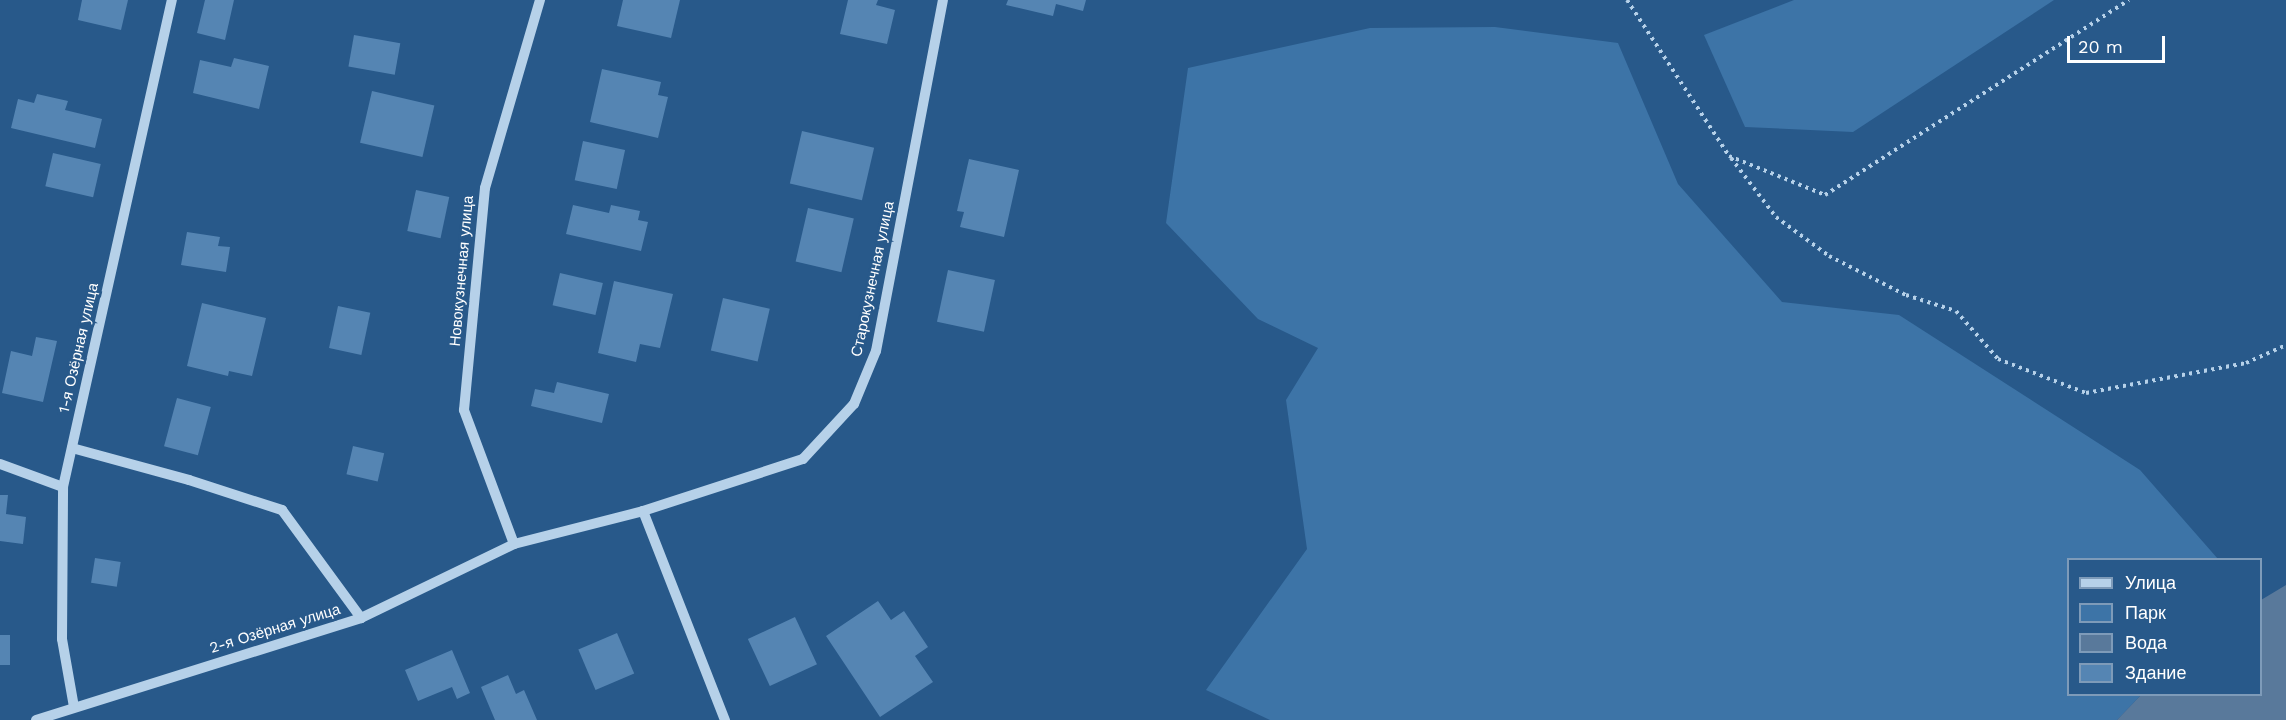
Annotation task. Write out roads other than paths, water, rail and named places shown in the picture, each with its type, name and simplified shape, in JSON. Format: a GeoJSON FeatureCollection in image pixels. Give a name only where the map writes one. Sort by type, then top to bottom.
{"type":"FeatureCollection","features":[{"type":"Feature","properties":{"kind":"street","name":"1-я Озёрная улица"},"geometry":{"type":"LineString","coordinates":[[74,707],[62,639],[63,487],[172,0]]}},
{"type":"Feature","properties":{"kind":"street","name":"Новокузнечная улица"},"geometry":{"type":"LineString","coordinates":[[514,544],[464,410],[485,188],[540,0]]}},
{"type":"Feature","properties":{"kind":"street","name":"Старокузнечная улица"},"geometry":{"type":"LineString","coordinates":[[514,544],[643,511],[803,459],[854,404],[876,351],[943,0]]}},
{"type":"Feature","properties":{"kind":"street"},"geometry":{"type":"LineString","coordinates":[[72,448],[189,480],[282,510],[361,618]]}},
{"type":"Feature","properties":{"kind":"street"},"geometry":{"type":"LineString","coordinates":[[0,464],[63,487]]}},
{"type":"Feature","properties":{"kind":"street"},"geometry":{"type":"LineString","coordinates":[[643,511],[725,720]]}},
{"type":"Feature","properties":{"kind":"street","name":"2-я Озёрная улица"},"geometry":{"type":"LineString","coordinates":[[36,720],[361,618],[514,544]]}},
{"type":"Feature","properties":{"kind":"water"},"geometry":{"type":"Polygon","coordinates":[[[2286,585],[2286,720],[2117,720],[2140,696],[2262,696],[2262,599],[2286,585]]]}}]}
